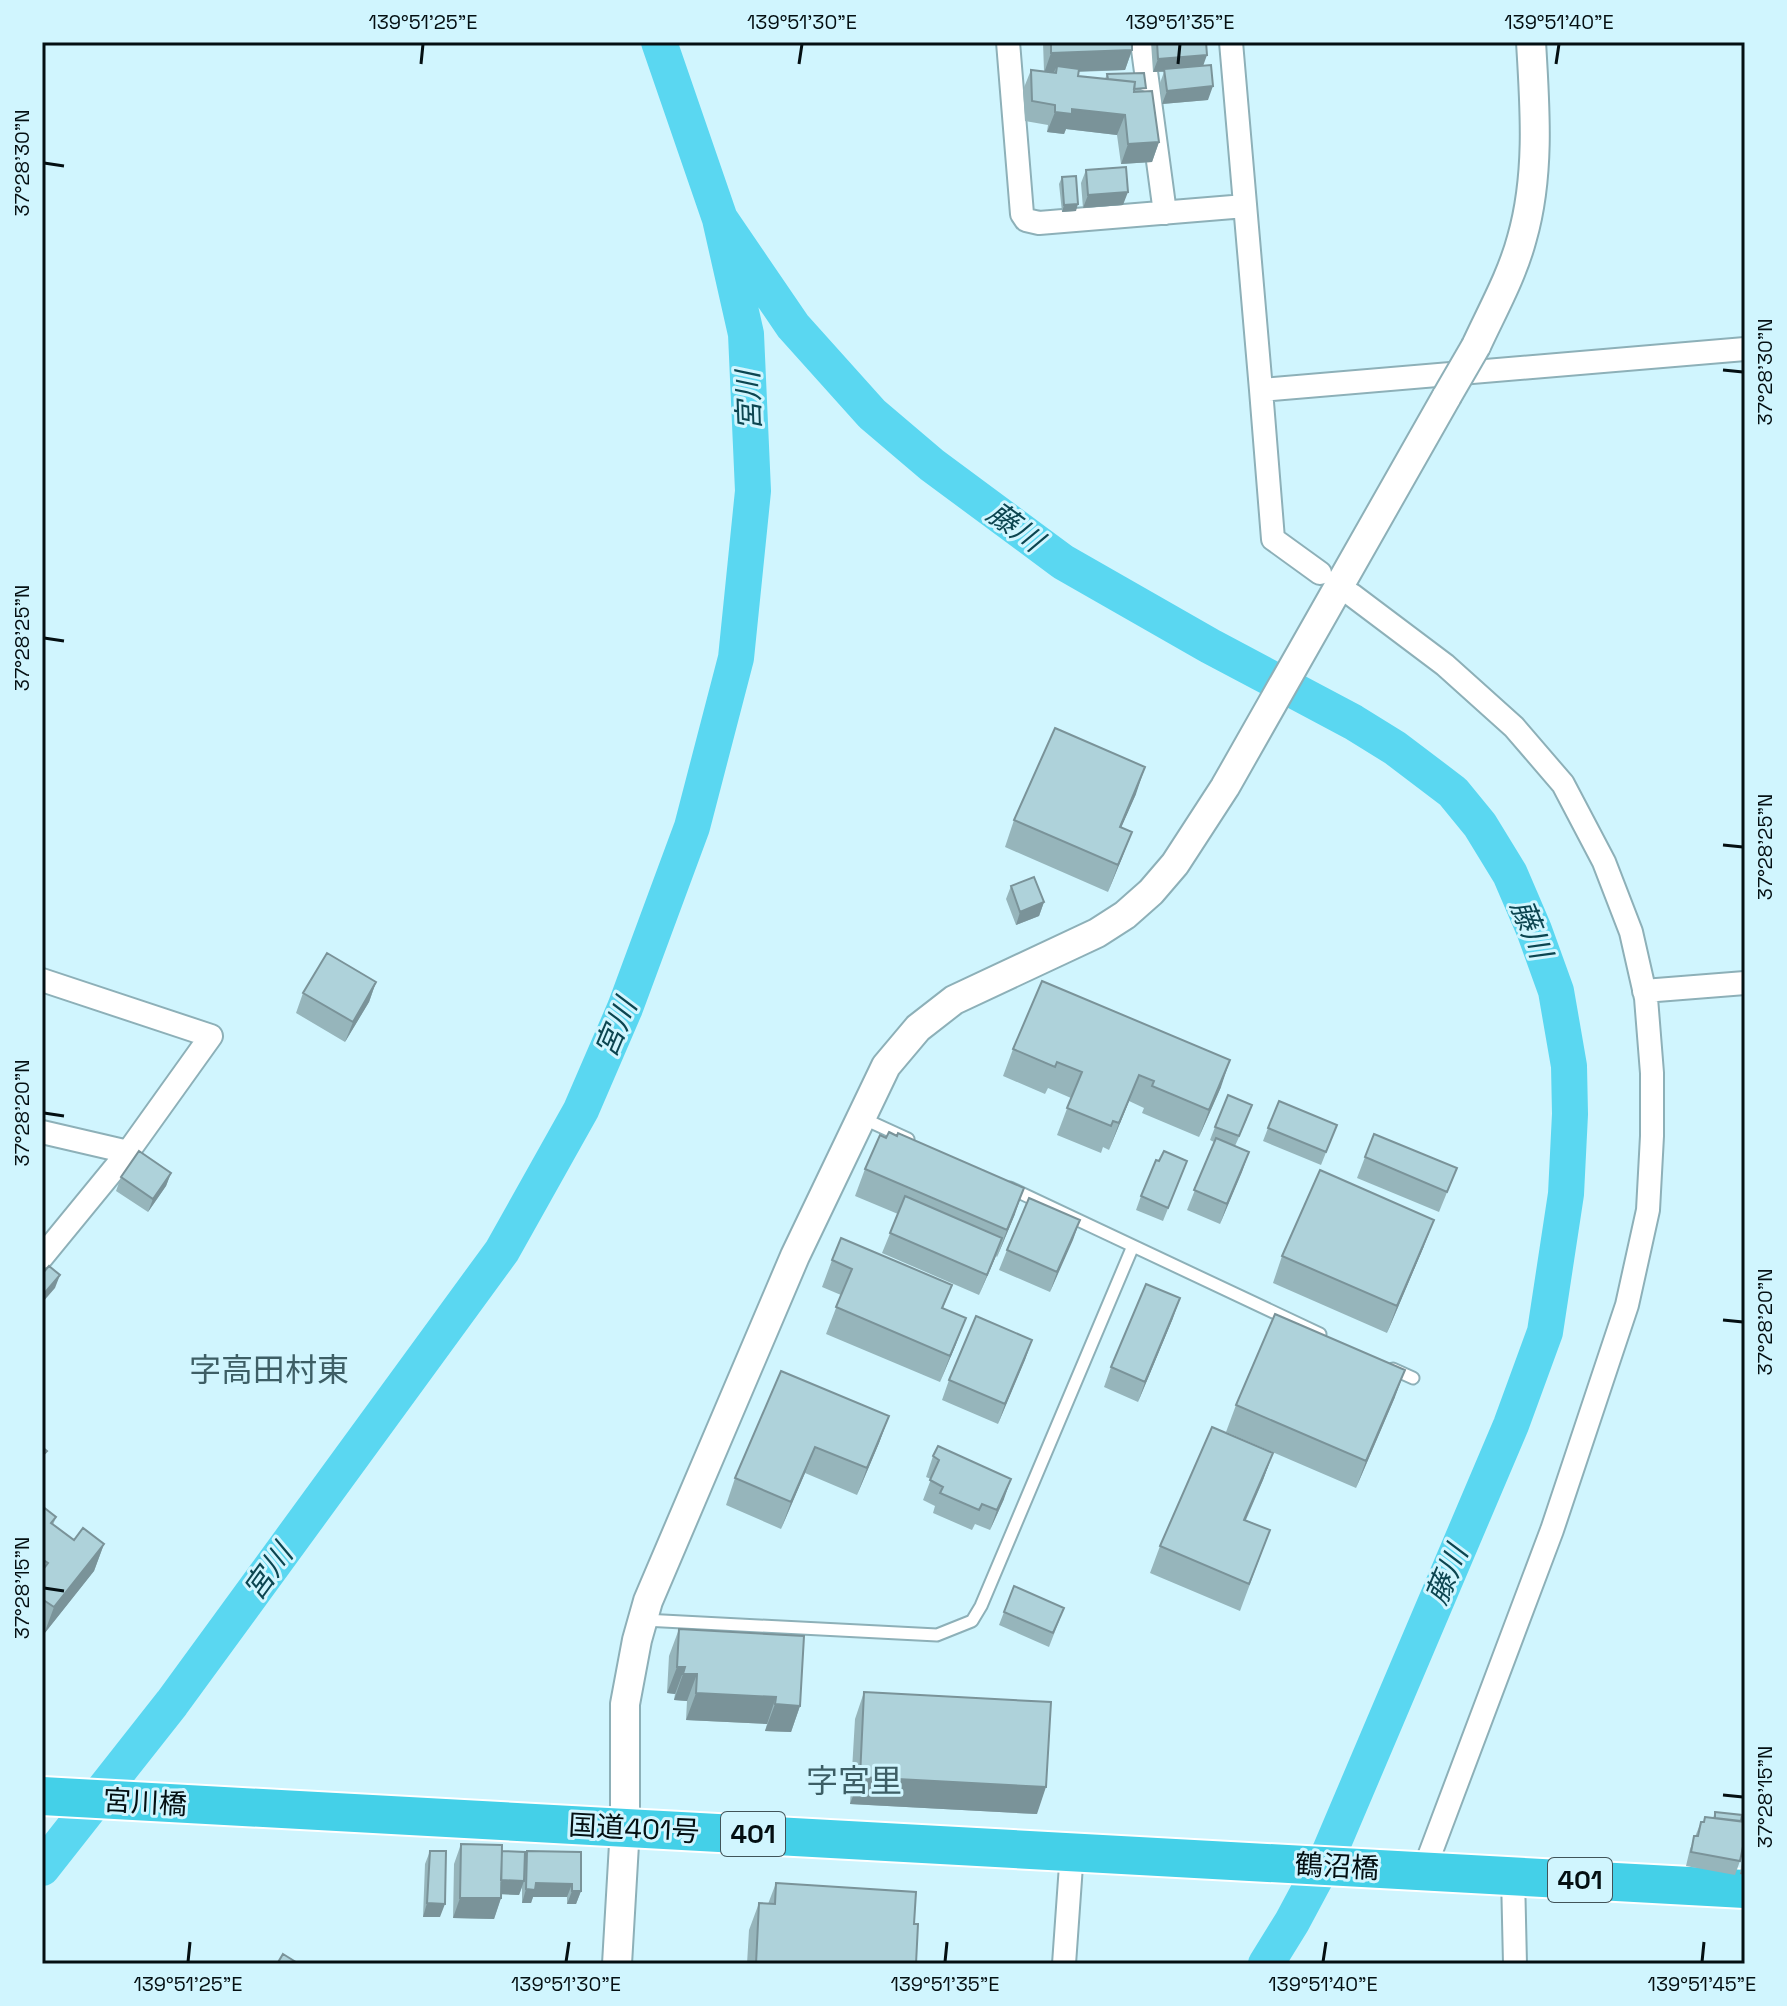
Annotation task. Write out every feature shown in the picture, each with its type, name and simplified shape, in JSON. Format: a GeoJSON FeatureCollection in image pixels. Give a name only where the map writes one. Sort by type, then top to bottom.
{"type":"FeatureCollection","features":[{"type":"Feature","properties":{"kind":"highway","name":"宮川橋"},"geometry":{"type":"LineString","coordinates":[[42,1796],[247,1807]]}},
{"type":"Feature","properties":{"kind":"highway","name":"国道401号"},"geometry":{"type":"LineString","coordinates":[[247,1807],[1260,1862]]}},
{"type":"Feature","properties":{"kind":"highway","name":"鶴沼橋"},"geometry":{"type":"LineString","coordinates":[[1260,1862],[1420,1870]]}},
{"type":"Feature","properties":{"kind":"highway","name":"401"},"geometry":{"type":"LineString","coordinates":[[1420,1870],[1745,1889]]}},
{"type":"Feature","properties":{"kind":"street"},"geometry":{"type":"LineString","coordinates":[[1008,42],[1022,214],[1026,220],[1039,223],[1245,206]]}},
{"type":"Feature","properties":{"kind":"street"},"geometry":{"type":"LineString","coordinates":[[1142,42],[1165,213]]}},
{"type":"Feature","properties":{"kind":"street"},"geometry":{"type":"LineString","coordinates":[[1231,42],[1273,539],[1320,573]]}},
{"type":"Feature","properties":{"kind":"street"},"geometry":{"type":"LineString","coordinates":[[617,1964],[625,1827],[625,1704],[643,1620],[654,1587],[795,1256],[861,1117],[886,1066],[918,1028],[942,1009],[1011,971],[1097,933],[1125,915],[1151,892],[1175,864],[1343,597],[1476,346],[1522,239],[1530,195],[1536,124],[1531,42]]}},
{"type":"Feature","properties":{"kind":"street"},"geometry":{"type":"LineString","coordinates":[[1261,390],[1745,349]]}},
{"type":"Feature","properties":{"kind":"street"},"geometry":{"type":"LineString","coordinates":[[1343,597],[1456,675],[1514,727],[1563,784],[1604,862],[1631,932],[1644,991],[1652,1073],[1648,1210],[1627,1305],[1552,1530],[1420,1870]]}},
{"type":"Feature","properties":{"kind":"street"},"geometry":{"type":"LineString","coordinates":[[42,980],[211,1036],[128,1152],[42,1257]]}},
{"type":"Feature","properties":{"kind":"street"},"geometry":{"type":"LineString","coordinates":[[1644,991],[1745,983]]}},
{"type":"Feature","properties":{"kind":"street"},"geometry":{"type":"LineString","coordinates":[[42,1132],[128,1152]]}},
{"type":"Feature","properties":{"kind":"street"},"geometry":{"type":"LineString","coordinates":[[1064,1964],[1072,1851]]}},
{"type":"Feature","properties":{"kind":"street"},"geometry":{"type":"LineString","coordinates":[[1513,1876],[1515,1964]]}},
{"type":"Feature","properties":{"kind":"lane"},"geometry":{"type":"LineString","coordinates":[[861,1117],[918,1144]]}},
{"type":"Feature","properties":{"kind":"lane"},"geometry":{"type":"LineString","coordinates":[[1004,1185],[1329,1338]]}},
{"type":"Feature","properties":{"kind":"lane"},"geometry":{"type":"LineString","coordinates":[[643,1620],[937,1635],[972,1621],[1133,1246]]}},
{"type":"Feature","properties":{"kind":"lane"},"geometry":{"type":"LineString","coordinates":[[1385,1365],[1413,1378]]}},
{"type":"Feature","properties":{"kind":"building"},"geometry":{"type":"Polygon","coordinates":[[[1051,42],[1132,42],[1132,50],[1051,53],[1051,42]]]}},
{"type":"Feature","properties":{"kind":"building"},"geometry":{"type":"Polygon","coordinates":[[[1157,42],[1206,42],[1207,55],[1158,59],[1157,42]]]}},
{"type":"Feature","properties":{"kind":"building"},"geometry":{"type":"Polygon","coordinates":[[[1211,65],[1213,86],[1167,91],[1164,69],[1211,65]]]}},
{"type":"Feature","properties":{"kind":"building"},"geometry":{"type":"Polygon","coordinates":[[[1057,66],[1079,69],[1078,76],[1135,82],[1134,92],[1152,91],[1159,142],[1128,144],[1125,115],[1072,109],[1072,114],[1055,112],[1055,105],[1032,101],[1031,70],[1056,73],[1057,66]]]}},
{"type":"Feature","properties":{"kind":"building"},"geometry":{"type":"Polygon","coordinates":[[[1144,73],[1146,88],[1134,89],[1135,82],[1108,79],[1107,74],[1144,73]]]}},
{"type":"Feature","properties":{"kind":"building"},"geometry":{"type":"Polygon","coordinates":[[[1126,167],[1128,192],[1088,195],[1086,170],[1126,167]]]}},
{"type":"Feature","properties":{"kind":"building"},"geometry":{"type":"Polygon","coordinates":[[[1076,176],[1078,204],[1064,205],[1062,177],[1076,176]]]}},
{"type":"Feature","properties":{"kind":"building"},"geometry":{"type":"Polygon","coordinates":[[[1055,728],[1145,767],[1120,827],[1132,832],[1118,865],[1014,820],[1055,728]]]}},
{"type":"Feature","properties":{"kind":"building"},"geometry":{"type":"Polygon","coordinates":[[[1034,877],[1044,902],[1020,912],[1011,886],[1034,877]]]}},
{"type":"Feature","properties":{"kind":"building"},"geometry":{"type":"Polygon","coordinates":[[[327,953],[376,982],[353,1022],[303,993],[327,953]]]}},
{"type":"Feature","properties":{"kind":"building"},"geometry":{"type":"Polygon","coordinates":[[[1042,981],[1230,1060],[1209,1110],[1152,1086],[1154,1081],[1139,1075],[1119,1123],[1113,1121],[1111,1126],[1067,1108],[1082,1072],[1057,1062],[1055,1067],[1013,1049],[1042,981]]]}},
{"type":"Feature","properties":{"kind":"building"},"geometry":{"type":"Polygon","coordinates":[[[1228,1095],[1252,1105],[1239,1136],[1215,1127],[1228,1095]]]}},
{"type":"Feature","properties":{"kind":"building"},"geometry":{"type":"Polygon","coordinates":[[[1279,1101],[1337,1125],[1326,1152],[1268,1128],[1279,1101]]]}},
{"type":"Feature","properties":{"kind":"building"},"geometry":{"type":"Polygon","coordinates":[[[889,1132],[897,1136],[898,1133],[1024,1188],[1007,1230],[865,1169],[880,1135],[886,1138],[889,1132]]]}},
{"type":"Feature","properties":{"kind":"building"},"geometry":{"type":"Polygon","coordinates":[[[1374,1134],[1457,1168],[1447,1192],[1365,1157],[1374,1134]]]}},
{"type":"Feature","properties":{"kind":"building"},"geometry":{"type":"Polygon","coordinates":[[[1216,1138],[1249,1152],[1227,1204],[1194,1190],[1216,1138]]]}},
{"type":"Feature","properties":{"kind":"building"},"geometry":{"type":"Polygon","coordinates":[[[139,1151],[171,1173],[153,1199],[121,1177],[139,1151]]]}},
{"type":"Feature","properties":{"kind":"building"},"geometry":{"type":"Polygon","coordinates":[[[1164,1151],[1187,1161],[1168,1208],[1141,1196],[1156,1160],[1159,1161],[1164,1151]]]}},
{"type":"Feature","properties":{"kind":"building"},"geometry":{"type":"Polygon","coordinates":[[[1320,1170],[1434,1220],[1397,1306],[1282,1256],[1320,1170]]]}},
{"type":"Feature","properties":{"kind":"building"},"geometry":{"type":"Polygon","coordinates":[[[905,1196],[1002,1238],[987,1275],[890,1233],[905,1196]]]}},
{"type":"Feature","properties":{"kind":"building"},"geometry":{"type":"Polygon","coordinates":[[[1029,1198],[1080,1220],[1057,1272],[1007,1250],[1029,1198]]]}},
{"type":"Feature","properties":{"kind":"building"},"geometry":{"type":"Polygon","coordinates":[[[841,1238],[952,1285],[942,1308],[966,1318],[950,1356],[836,1307],[852,1269],[832,1260],[841,1238]]]}},
{"type":"Feature","properties":{"kind":"building"},"geometry":{"type":"Polygon","coordinates":[[[49,1266],[60,1275],[42,1296],[42,1274],[49,1266]]]}},
{"type":"Feature","properties":{"kind":"building"},"geometry":{"type":"Polygon","coordinates":[[[1146,1284],[1180,1298],[1145,1382],[1111,1367],[1146,1284]]]}},
{"type":"Feature","properties":{"kind":"building"},"geometry":{"type":"Polygon","coordinates":[[[1275,1314],[1405,1370],[1366,1461],[1236,1405],[1275,1314]]]}},
{"type":"Feature","properties":{"kind":"building"},"geometry":{"type":"Polygon","coordinates":[[[976,1316],[1032,1340],[1005,1404],[949,1380],[976,1316]]]}},
{"type":"Feature","properties":{"kind":"building"},"geometry":{"type":"Polygon","coordinates":[[[781,1371],[889,1416],[867,1468],[815,1447],[791,1502],[735,1478],[781,1371]]]}},
{"type":"Feature","properties":{"kind":"building"},"geometry":{"type":"Polygon","coordinates":[[[1212,1427],[1273,1453],[1244,1520],[1270,1530],[1249,1584],[1160,1546],[1212,1427]]]}},
{"type":"Feature","properties":{"kind":"building"},"geometry":{"type":"Polygon","coordinates":[[[938,1446],[1011,1479],[997,1510],[982,1504],[979,1510],[940,1493],[943,1487],[930,1480],[939,1460],[933,1456],[938,1446]]]}},
{"type":"Feature","properties":{"kind":"building"},"geometry":{"type":"Polygon","coordinates":[[[42,1506],[56,1517],[51,1523],[74,1540],[83,1528],[104,1544],[54,1607],[42,1599],[42,1571],[48,1563],[42,1559],[42,1506]]]}},
{"type":"Feature","properties":{"kind":"building"},"geometry":{"type":"Polygon","coordinates":[[[1014,1586],[1064,1608],[1053,1633],[1004,1612],[1014,1586]]]}},
{"type":"Feature","properties":{"kind":"building"},"geometry":{"type":"Polygon","coordinates":[[[679,1629],[804,1636],[800,1706],[775,1704],[776,1697],[696,1693],[697,1674],[683,1674],[685,1667],[677,1667],[679,1629]]]}},
{"type":"Feature","properties":{"kind":"building"},"geometry":{"type":"Polygon","coordinates":[[[864,1692],[1051,1702],[1046,1787],[860,1777],[864,1692]]]}},
{"type":"Feature","properties":{"kind":"building"},"geometry":{"type":"Polygon","coordinates":[[[1715,1812],[1742,1815],[1741,1821],[1715,1818],[1715,1812]]]}},
{"type":"Feature","properties":{"kind":"building"},"geometry":{"type":"Polygon","coordinates":[[[1705,1817],[1745,1822],[1740,1861],[1691,1852],[1694,1836],[1698,1836],[1705,1817]]]}},
{"type":"Feature","properties":{"kind":"building"},"geometry":{"type":"Polygon","coordinates":[[[461,1844],[502,1845],[501,1898],[460,1898],[461,1844]]]}},
{"type":"Feature","properties":{"kind":"building"},"geometry":{"type":"Polygon","coordinates":[[[430,1851],[446,1851],[445,1904],[427,1903],[430,1851]]]}},
{"type":"Feature","properties":{"kind":"building"},"geometry":{"type":"Polygon","coordinates":[[[502,1851],[525,1852],[524,1881],[501,1880],[502,1851]]]}},
{"type":"Feature","properties":{"kind":"building"},"geometry":{"type":"Polygon","coordinates":[[[527,1851],[581,1852],[581,1891],[572,1891],[572,1884],[536,1883],[535,1890],[526,1889],[527,1851]]]}},
{"type":"Feature","properties":{"kind":"building"},"geometry":{"type":"Polygon","coordinates":[[[776,1883],[916,1892],[916,1964],[756,1964],[759,1903],[775,1904],[776,1883]]]}},
{"type":"Feature","properties":{"kind":"building"},"geometry":{"type":"Polygon","coordinates":[[[283,1954],[299,1964],[277,1964],[283,1954]]]}},
{"type":"Feature","properties":{"kind":"waterway","name":"宮川"},"geometry":{"type":"LineString","coordinates":[[42,1868],[172,1703],[502,1251],[581,1110],[625,1008],[692,827],[736,658],[753,491],[746,334],[720,219],[659,42]]}},
{"type":"Feature","properties":{"kind":"waterway","name":"藤川"},"geometry":{"type":"LineString","coordinates":[[720,219],[793,326],[872,414],[932,465],[1063,562],[1210,646],[1353,722],[1395,748],[1453,792],[1480,825],[1510,874],[1556,991],[1569,1066],[1570,1114],[1566,1194],[1545,1332],[1511,1425],[1330,1851],[1266,1964]]}},
{"type":"Feature","properties":{"kind":"district","name":"字高田村東"},"geometry":{"type":"Point","coordinates":[269,1370]}},
{"type":"Feature","properties":{"kind":"district","name":"字宮里"},"geometry":{"type":"Point","coordinates":[854,1781]}}]}
